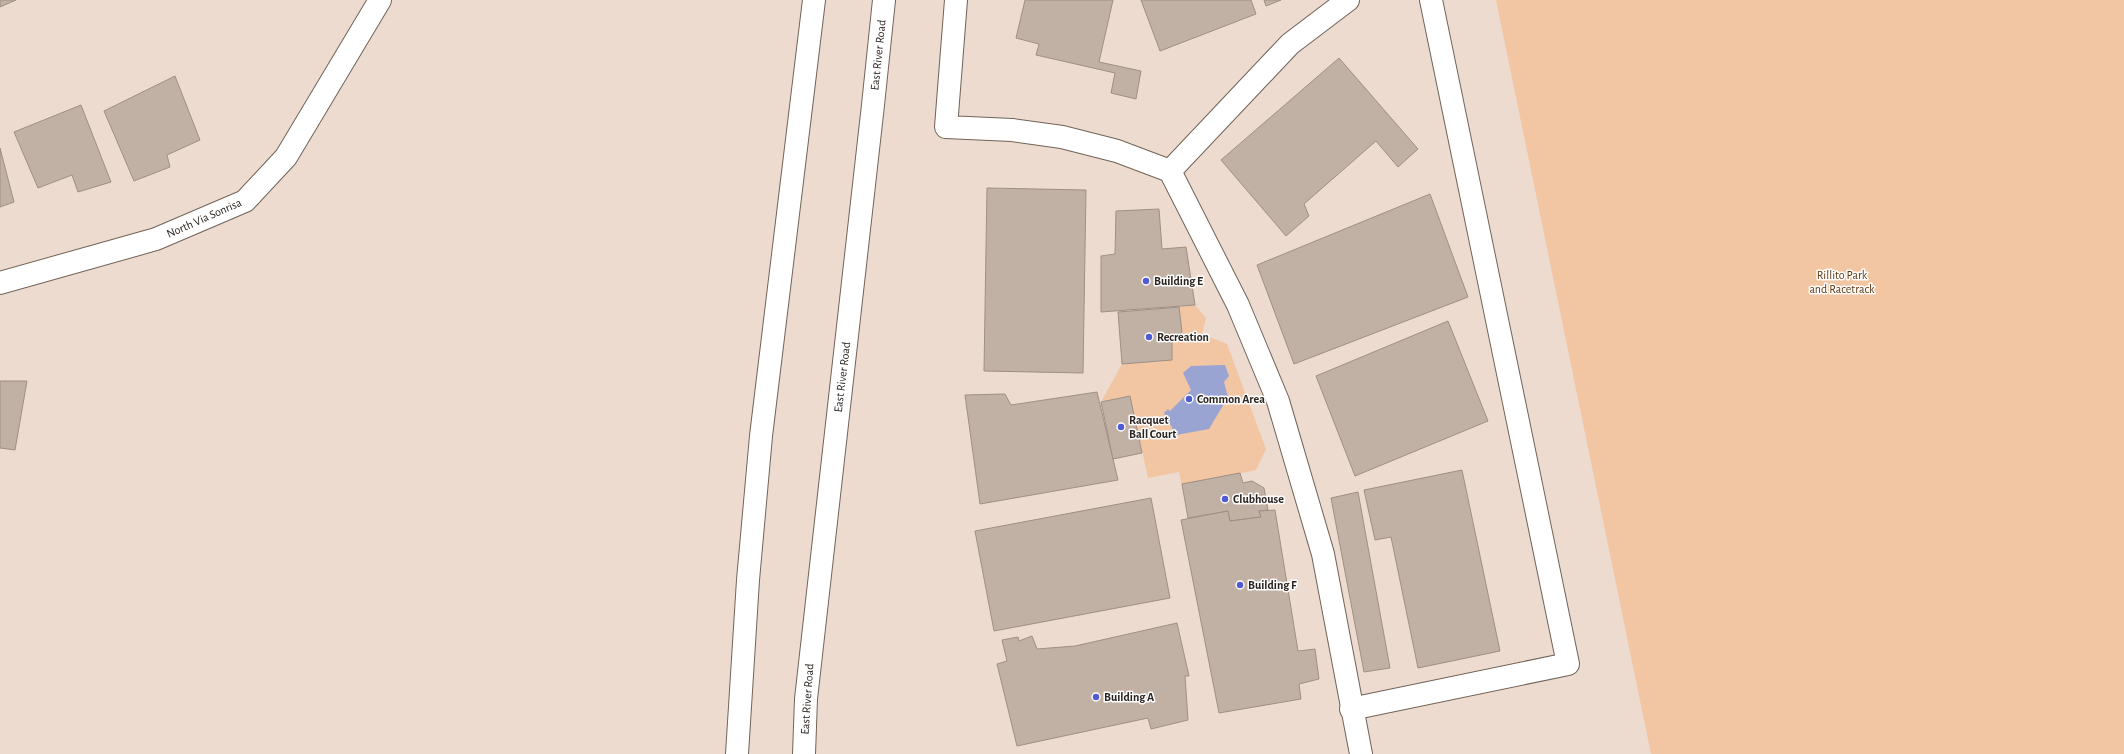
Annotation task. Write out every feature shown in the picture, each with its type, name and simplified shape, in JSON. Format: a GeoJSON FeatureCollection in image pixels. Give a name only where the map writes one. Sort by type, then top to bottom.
{"type":"FeatureCollection","features":[{"type":"Feature","properties":{"kind":"street","name":"North Via Sonrisa"},"geometry":{"type":"LineString","coordinates":[[0,283],[156,239],[244,201],[286,157],[380,0]]}},
{"type":"Feature","properties":{"kind":"street"},"geometry":{"type":"LineString","coordinates":[[737,754],[747,596],[761,436],[814,0]]}},
{"type":"Feature","properties":{"kind":"street","name":"East River Road"},"geometry":{"type":"LineString","coordinates":[[804,754],[806,699],[874,106],[884,0]]}},
{"type":"Feature","properties":{"kind":"street"},"geometry":{"type":"LineString","coordinates":[[956,0],[946,127],[1012,130],[1062,138],[1117,151],[1170,171],[1238,305],[1278,401],[1323,554],[1351,709],[1361,754]]}},
{"type":"Feature","properties":{"kind":"street"},"geometry":{"type":"LineString","coordinates":[[1170,171],[1290,44],[1348,0]]}},
{"type":"Feature","properties":{"kind":"street"},"geometry":{"type":"LineString","coordinates":[[1351,709],[1568,664],[1431,0]]}},
{"type":"Feature","properties":{"kind":"green space","name":"Rillito Park and Racetrack"},"geometry":{"type":"Polygon","coordinates":[[[1496,0],[2124,0],[2124,754],[1651,754],[1496,0]]]}},
{"type":"Feature","properties":{"kind":"green space","name":"Common Area"},"geometry":{"type":"Polygon","coordinates":[[[1195,305],[1206,318],[1202,334],[1227,344],[1266,449],[1256,470],[1182,486],[1179,472],[1148,478],[1130,396],[1101,402],[1122,364],[1172,360],[1172,343],[1182,332],[1179,307],[1195,305]]]}},
{"type":"Feature","properties":{"kind":"water"},"geometry":{"type":"Polygon","coordinates":[[[1225,365],[1229,376],[1224,382],[1228,397],[1209,429],[1176,435],[1164,413],[1168,409],[1170,411],[1191,390],[1183,373],[1191,366],[1225,365]]]}},
{"type":"Feature","properties":{"kind":"building"},"geometry":{"type":"Polygon","coordinates":[[[0,0],[16,0],[0,7],[0,0]]]}},
{"type":"Feature","properties":{"kind":"building"},"geometry":{"type":"Polygon","coordinates":[[[1025,0],[1113,0],[1099,62],[1141,71],[1136,99],[1111,93],[1115,73],[1036,55],[1039,44],[1016,38],[1025,0]]]}},
{"type":"Feature","properties":{"kind":"building"},"geometry":{"type":"Polygon","coordinates":[[[1141,0],[1251,0],[1256,14],[1160,51],[1141,0]]]}},
{"type":"Feature","properties":{"kind":"building"},"geometry":{"type":"Polygon","coordinates":[[[1264,0],[1281,0],[1266,6],[1264,0]]]}},
{"type":"Feature","properties":{"kind":"building"},"geometry":{"type":"Polygon","coordinates":[[[1339,58],[1418,149],[1398,167],[1376,141],[1304,204],[1309,216],[1286,236],[1221,160],[1339,58]]]}},
{"type":"Feature","properties":{"kind":"building"},"geometry":{"type":"Polygon","coordinates":[[[175,76],[200,140],[167,155],[170,167],[134,181],[104,111],[175,76]]]}},
{"type":"Feature","properties":{"kind":"building"},"geometry":{"type":"Polygon","coordinates":[[[81,105],[111,182],[78,192],[72,175],[38,188],[14,132],[81,105]]]}},
{"type":"Feature","properties":{"kind":"building"},"geometry":{"type":"Polygon","coordinates":[[[0,148],[14,202],[0,207],[0,148]]]}},
{"type":"Feature","properties":{"kind":"building"},"geometry":{"type":"Polygon","coordinates":[[[987,188],[1086,190],[1083,373],[984,371],[987,188]]]}},
{"type":"Feature","properties":{"kind":"building"},"geometry":{"type":"Polygon","coordinates":[[[1430,194],[1468,297],[1294,364],[1257,265],[1430,194]]]}},
{"type":"Feature","properties":{"kind":"building","name":"Building E"},"geometry":{"type":"Polygon","coordinates":[[[1159,209],[1162,249],[1186,247],[1195,305],[1101,312],[1101,256],[1115,254],[1116,211],[1159,209]]]}},
{"type":"Feature","properties":{"kind":"building","name":"Recreation"},"geometry":{"type":"Polygon","coordinates":[[[1179,307],[1182,332],[1172,343],[1172,360],[1122,364],[1118,312],[1179,307]]]}},
{"type":"Feature","properties":{"kind":"building"},"geometry":{"type":"Polygon","coordinates":[[[1448,321],[1488,421],[1355,476],[1316,376],[1448,321]]]}},
{"type":"Feature","properties":{"kind":"building"},"geometry":{"type":"Polygon","coordinates":[[[0,381],[27,381],[15,450],[0,448],[0,381]]]}},
{"type":"Feature","properties":{"kind":"building"},"geometry":{"type":"Polygon","coordinates":[[[1097,392],[1118,480],[980,504],[965,395],[1005,394],[1011,405],[1097,392]]]}},
{"type":"Feature","properties":{"kind":"building","name":"Racquet Ball Court"},"geometry":{"type":"Polygon","coordinates":[[[1130,396],[1142,453],[1113,459],[1101,402],[1130,396]]]}},
{"type":"Feature","properties":{"kind":"building"},"geometry":{"type":"Polygon","coordinates":[[[1462,470],[1500,651],[1418,668],[1391,537],[1375,540],[1364,490],[1462,470]]]}},
{"type":"Feature","properties":{"kind":"building","name":"Clubhouse"},"geometry":{"type":"Polygon","coordinates":[[[1240,473],[1243,483],[1252,481],[1264,488],[1268,510],[1259,511],[1261,517],[1230,521],[1228,511],[1188,518],[1182,484],[1240,473]]]}},
{"type":"Feature","properties":{"kind":"building"},"geometry":{"type":"Polygon","coordinates":[[[1358,492],[1390,668],[1364,672],[1331,498],[1358,492]]]}},
{"type":"Feature","properties":{"kind":"building"},"geometry":{"type":"Polygon","coordinates":[[[1151,498],[1170,598],[994,631],[975,531],[1151,498]]]}},
{"type":"Feature","properties":{"kind":"building","name":"Building F"},"geometry":{"type":"Polygon","coordinates":[[[1275,510],[1298,651],[1315,649],[1319,679],[1299,684],[1301,699],[1219,713],[1181,520],[1228,511],[1230,521],[1261,517],[1259,511],[1275,510]]]}},
{"type":"Feature","properties":{"kind":"building","name":"Building A"},"geometry":{"type":"Polygon","coordinates":[[[1177,623],[1189,676],[1185,676],[1188,720],[1151,729],[1148,718],[1017,746],[997,664],[1007,661],[1002,640],[1018,637],[1019,641],[1032,636],[1037,649],[1075,646],[1177,623]]]}},
{"type":"Feature","properties":{"kind":"place","name":"Building E"},"geometry":{"type":"Point","coordinates":[1146,281]}},
{"type":"Feature","properties":{"kind":"place","name":"Recreation"},"geometry":{"type":"Point","coordinates":[1149,337]}},
{"type":"Feature","properties":{"kind":"place","name":"Common Area"},"geometry":{"type":"Point","coordinates":[1189,399]}},
{"type":"Feature","properties":{"kind":"place","name":"Racquet Ball Court"},"geometry":{"type":"Point","coordinates":[1121,427]}},
{"type":"Feature","properties":{"kind":"place","name":"Clubhouse"},"geometry":{"type":"Point","coordinates":[1225,499]}},
{"type":"Feature","properties":{"kind":"place","name":"Building F"},"geometry":{"type":"Point","coordinates":[1240,585]}},
{"type":"Feature","properties":{"kind":"place","name":"Building A"},"geometry":{"type":"Point","coordinates":[1096,697]}}]}
